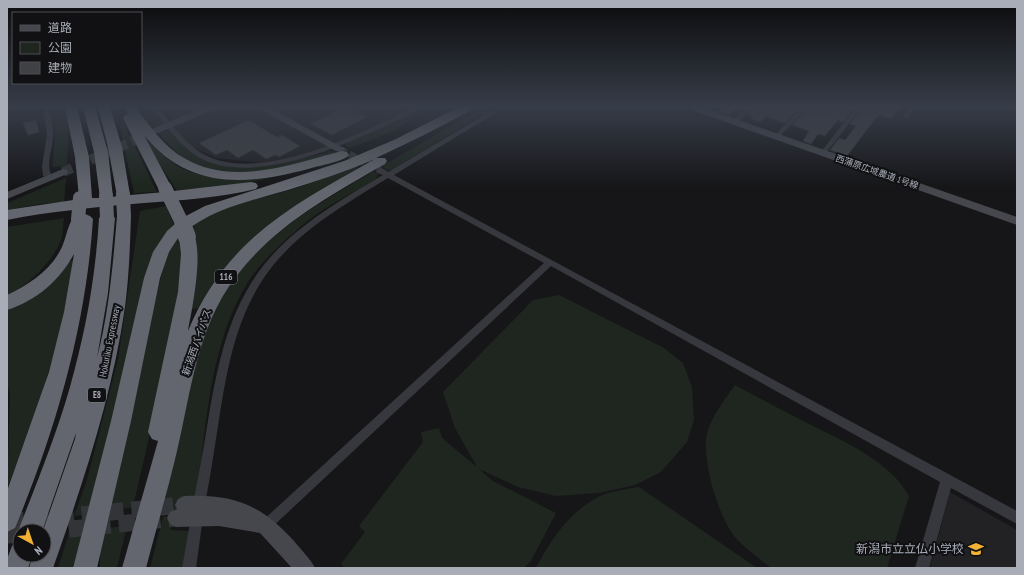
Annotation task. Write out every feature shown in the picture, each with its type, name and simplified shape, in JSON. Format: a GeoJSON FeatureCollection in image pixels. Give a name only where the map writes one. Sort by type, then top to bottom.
{"type":"FeatureCollection","features":[{"type":"Feature","properties":{"kind":"highway"},"geometry":{"type":"LineString","coordinates":[[7,520],[43,423],[70,328],[78,290],[84,253],[82,220],[83,197],[78,134]]}},
{"type":"Feature","properties":{"kind":"highway","name":"Hokuriku Expressway"},"geometry":{"type":"LineString","coordinates":[[42,568],[83,449],[106,362],[120,280],[115,217],[106,196],[101,152],[96,134]]}},
{"type":"Feature","properties":{"kind":"highway","name":"Hokuriku Expressway"},"geometry":{"type":"LineString","coordinates":[[33,523],[71,417],[95,326],[101,285],[115,217],[123,195],[111,134]]}},
{"type":"Feature","properties":{"kind":"highway"},"geometry":{"type":"LineString","coordinates":[[135,564],[153,460],[187,292],[189,254],[187,237],[179,215],[138,134]]}},
{"type":"Feature","properties":{"kind":"highway"},"geometry":{"type":"LineString","coordinates":[[150,134],[170,153],[189,166],[211,174],[240,176],[273,172],[331,159],[384,141]]}},
{"type":"Feature","properties":{"kind":"highway"},"geometry":{"type":"LineString","coordinates":[[7,215],[58,207],[206,192],[260,184],[316,169],[398,134]]}},
{"type":"Feature","properties":{"kind":"highway"},"geometry":{"type":"LineString","coordinates":[[85,568],[121,421],[152,278],[163,249],[176,230],[200,214],[228,202],[308,178],[375,154],[418,134]]}},
{"type":"Feature","properties":{"kind":"highway","name":"新潟西バイパス"},"geometry":{"type":"LineString","coordinates":[[135,564],[189,357],[203,317],[224,280],[245,255],[265,235],[297,211],[425,134]]}},
{"type":"Feature","properties":{"kind":"highway"},"geometry":{"type":"LineString","coordinates":[[7,222],[57,214],[255,192],[308,178]]}},
{"type":"Feature","properties":{"kind":"highway"},"geometry":{"type":"LineString","coordinates":[[7,303],[39,285],[54,272],[70,247],[82,220]]}},
{"type":"Feature","properties":{"kind":"street"},"geometry":{"type":"LineString","coordinates":[[49,178],[45,169],[50,134]]}},
{"type":"Feature","properties":{"kind":"street"},"geometry":{"type":"LineString","coordinates":[[179,134],[194,150],[204,157],[216,162],[230,165],[248,166],[269,164],[337,147],[365,134]]}},
{"type":"Feature","properties":{"kind":"street"},"geometry":{"type":"LineString","coordinates":[[312,134],[337,147]]}},
{"type":"Feature","properties":{"kind":"street"},"geometry":{"type":"LineString","coordinates":[[189,568],[189,511],[227,346],[237,317],[251,289],[270,262],[285,246],[310,224],[384,173],[454,134]]}},
{"type":"Feature","properties":{"kind":"street","name":"西蒲原広域農道 1号線"},"geometry":{"type":"LineString","coordinates":[[771,134],[1017,221]]}},
{"type":"Feature","properties":{"kind":"street"},"geometry":{"type":"LineString","coordinates":[[823,153],[838,134]]}},
{"type":"Feature","properties":{"kind":"street"},"geometry":{"type":"LineString","coordinates":[[7,196],[63,172]]}},
{"type":"Feature","properties":{"kind":"street"},"geometry":{"type":"LineString","coordinates":[[384,173],[550,262],[1017,518]]}},
{"type":"Feature","properties":{"kind":"street"},"geometry":{"type":"LineString","coordinates":[[265,526],[550,262]]}},
{"type":"Feature","properties":{"kind":"street"},"geometry":{"type":"LineString","coordinates":[[922,568],[947,480]]}},
{"type":"Feature","properties":{"kind":"street"},"geometry":{"type":"LineString","coordinates":[[189,511],[265,526],[304,568]]}},
{"type":"Feature","properties":{"kind":"shaded area"},"geometry":{"type":"Polygon","coordinates":[[[179,134],[360,134],[325,152],[263,163],[216,158],[183,142],[179,134]]]}},
{"type":"Feature","properties":{"kind":"shaded area","name":"新潟市立立仏小学校"},"geometry":{"type":"Polygon","coordinates":[[[950,492],[1017,530],[1017,568],[930,568],[950,492]]]}},
{"type":"Feature","properties":{"kind":"green space"},"geometry":{"type":"Polygon","coordinates":[[[55,134],[68,134],[67,166],[52,167],[55,134]]]}},
{"type":"Feature","properties":{"kind":"green space"},"geometry":{"type":"Polygon","coordinates":[[[121,134],[129,134],[157,192],[134,193],[121,134]]]}},
{"type":"Feature","properties":{"kind":"green space"},"geometry":{"type":"Polygon","coordinates":[[[159,134],[174,134],[187,148],[204,159],[223,165],[243,167],[263,166],[331,151],[335,153],[301,163],[263,171],[226,173],[208,170],[192,164],[174,150],[159,134]]]}},
{"type":"Feature","properties":{"kind":"green space"},"geometry":{"type":"Polygon","coordinates":[[[367,134],[386,134],[350,148],[345,145],[346,143],[367,134]]]}},
{"type":"Feature","properties":{"kind":"green space"},"geometry":{"type":"Polygon","coordinates":[[[437,134],[451,134],[391,170],[387,170],[382,166],[437,134]]]}},
{"type":"Feature","properties":{"kind":"green space"},"geometry":{"type":"Polygon","coordinates":[[[152,142],[177,166],[205,176],[252,176],[298,170],[253,181],[177,191],[146,143],[152,142]]]}},
{"type":"Feature","properties":{"kind":"green space"},"geometry":{"type":"Polygon","coordinates":[[[354,165],[358,168],[302,202],[249,242],[219,275],[198,308],[189,310],[195,250],[194,224],[206,217],[230,207],[294,189],[354,165]]]}},
{"type":"Feature","properties":{"kind":"green space"},"geometry":{"type":"Polygon","coordinates":[[[373,172],[378,174],[376,179],[333,203],[309,220],[268,257],[248,282],[236,305],[218,356],[212,383],[196,499],[177,509],[162,509],[193,375],[205,335],[212,316],[232,280],[259,250],[289,225],[322,202],[373,172]]]}},
{"type":"Feature","properties":{"kind":"green space"},"geometry":{"type":"Polygon","coordinates":[[[66,178],[64,202],[40,204],[7,210],[7,203],[66,178]]]}},
{"type":"Feature","properties":{"kind":"green space"},"geometry":{"type":"Polygon","coordinates":[[[166,206],[175,227],[161,244],[91,514],[74,516],[87,480],[118,359],[140,211],[166,206]]]}},
{"type":"Feature","properties":{"kind":"green space"},"geometry":{"type":"Polygon","coordinates":[[[64,218],[61,240],[52,257],[31,280],[7,296],[7,227],[64,218]]]}},
{"type":"Feature","properties":{"kind":"green space"},"geometry":{"type":"Polygon","coordinates":[[[179,237],[182,262],[178,300],[162,380],[133,507],[105,512],[159,284],[168,252],[179,237]]]}},
{"type":"Feature","properties":{"kind":"green space"},"geometry":{"type":"Polygon","coordinates":[[[70,261],[75,261],[64,314],[51,364],[31,426],[7,488],[10,393],[7,384],[7,306],[50,283],[70,261]]]}},
{"type":"Feature","properties":{"kind":"green space"},"geometry":{"type":"Polygon","coordinates":[[[559,295],[664,348],[683,363],[692,387],[694,420],[687,442],[661,472],[635,485],[599,493],[556,496],[518,487],[479,469],[493,481],[556,513],[531,561],[524,568],[345,568],[341,564],[365,532],[359,526],[423,442],[421,432],[439,428],[442,438],[477,467],[455,428],[443,392],[533,300],[559,295]]]}},
{"type":"Feature","properties":{"kind":"green space"},"geometry":{"type":"Polygon","coordinates":[[[735,385],[865,453],[890,472],[901,484],[909,496],[887,568],[771,568],[735,537],[726,524],[721,513],[709,475],[706,439],[707,432],[718,410],[735,385]]]}},
{"type":"Feature","properties":{"kind":"green space"},"geometry":{"type":"Polygon","coordinates":[[[639,487],[757,568],[536,568],[562,527],[589,502],[614,491],[639,487]]]}},
{"type":"Feature","properties":{"kind":"green space"},"geometry":{"type":"Polygon","coordinates":[[[175,515],[170,530],[188,531],[190,547],[184,568],[150,568],[163,517],[175,515]]]}},
{"type":"Feature","properties":{"kind":"green space"},"geometry":{"type":"Polygon","coordinates":[[[127,526],[117,568],[100,568],[100,546],[107,528],[127,526]]]}},
{"type":"Feature","properties":{"kind":"green space"},"geometry":{"type":"Polygon","coordinates":[[[86,529],[72,568],[58,568],[70,530],[86,529]]]}},
{"type":"Feature","properties":{"kind":"building"},"geometry":{"type":"Polygon","coordinates":[[[219,134],[272,134],[277,137],[282,135],[300,146],[279,157],[276,155],[266,159],[253,150],[238,158],[227,150],[216,155],[199,143],[219,134]]]}},
{"type":"Feature","properties":{"kind":"building"},"geometry":{"type":"Polygon","coordinates":[[[807,134],[827,134],[825,136],[818,134],[811,144],[803,141],[807,134]]]}},
{"type":"Feature","properties":{"kind":"building"},"geometry":{"type":"Polygon","coordinates":[[[850,134],[864,134],[847,156],[830,150],[839,138],[845,140],[850,134]]]}},
{"type":"Feature","properties":{"kind":"tunnel"},"geometry":{"type":"LineString","coordinates":[[63,172],[149,134]]}},
{"type":"Feature","properties":{"kind":"tunnel"},"geometry":{"type":"LineString","coordinates":[[340,149],[381,171]]}},
{"type":"Feature","properties":{"kind":"tunnel"},"geometry":{"type":"LineString","coordinates":[[7,522],[184,505]]}},
{"type":"Feature","properties":{"kind":"tunnel"},"geometry":{"type":"LineString","coordinates":[[52,531],[176,518]]}},
{"type":"Feature","properties":{"kind":"tunnel"},"geometry":{"type":"LineString","coordinates":[[7,535],[12,535]]}},
{"type":"Feature","properties":{"kind":"place","name":"新潟市立立仏小学校"},"geometry":{"type":"Point","coordinates":[976,549]}}]}
